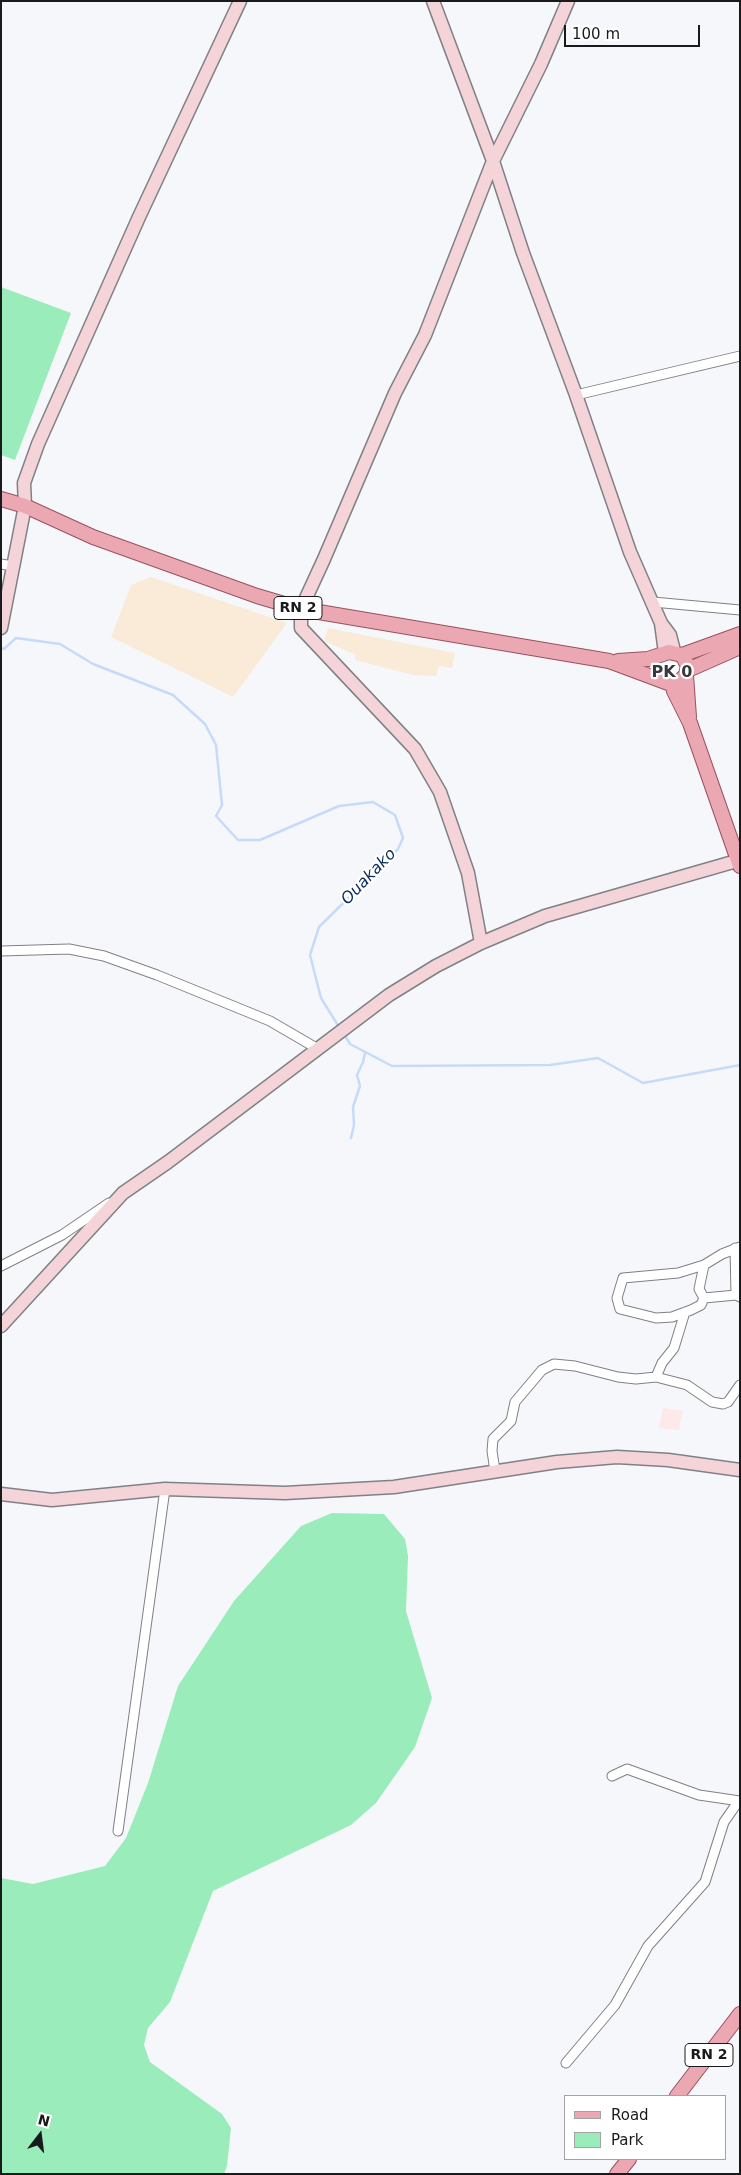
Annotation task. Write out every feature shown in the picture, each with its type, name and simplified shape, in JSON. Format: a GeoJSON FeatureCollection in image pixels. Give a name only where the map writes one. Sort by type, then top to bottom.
{"type":"FeatureCollection","features":[{"type":"Feature","properties":{"kind":"main road","name":"RN 2"},"geometry":{"type":"LineString","coordinates":[[1,499],[25,506],[94,537],[257,596],[301,608],[609,661],[667,681]]}},
{"type":"Feature","properties":{"kind":"main road"},"geometry":{"type":"LineString","coordinates":[[739,862],[690,723],[674,691],[667,681],[658,676],[656,666],[670,654],[740,634]]}},
{"type":"Feature","properties":{"kind":"main road"},"geometry":{"type":"LineString","coordinates":[[667,681],[680,681],[687,673],[740,647]]}},
{"type":"Feature","properties":{"kind":"main road","name":"RN 2"},"geometry":{"type":"LineString","coordinates":[[609,661],[636,661],[670,654]]}},
{"type":"Feature","properties":{"kind":"main road"},"geometry":{"type":"LineString","coordinates":[[670,654],[687,662],[690,723]]}},
{"type":"Feature","properties":{"kind":"main road","name":"RN 2"},"geometry":{"type":"LineString","coordinates":[[678,2095],[740,2014]]}},
{"type":"Feature","properties":{"kind":"main road"},"geometry":{"type":"LineString","coordinates":[[617,2174],[628,2160]]}},
{"type":"Feature","properties":{"kind":"street"},"geometry":{"type":"LineString","coordinates":[[2,625],[7,565],[25,506],[24,484],[50,413],[240,1]]}},
{"type":"Feature","properties":{"kind":"street"},"geometry":{"type":"LineString","coordinates":[[433,1],[494,161],[523,253],[576,395],[630,552],[661,623],[670,636],[670,654]]}},
{"type":"Feature","properties":{"kind":"street"},"geometry":{"type":"LineString","coordinates":[[481,943],[468,874],[440,792],[415,749],[301,628],[301,608],[324,559],[387,409],[425,336],[494,161],[541,64],[568,1]]}},
{"type":"Feature","properties":{"kind":"street"},"geometry":{"type":"LineString","coordinates":[[576,395],[740,356]]}},
{"type":"Feature","properties":{"kind":"street"},"geometry":{"type":"LineString","coordinates":[[653,602],[740,610]]}},
{"type":"Feature","properties":{"kind":"street"},"geometry":{"type":"LineString","coordinates":[[1,1266],[62,1235],[168,1162],[389,995],[436,966],[481,943],[545,916],[739,862]]}},
{"type":"Feature","properties":{"kind":"street"},"geometry":{"type":"LineString","coordinates":[[1,951],[69,949],[104,956],[157,975],[270,1021],[318,1049]]}},
{"type":"Feature","properties":{"kind":"street"},"geometry":{"type":"LineString","coordinates":[[1,1326],[123,1193]]}},
{"type":"Feature","properties":{"kind":"street"},"geometry":{"type":"LineString","coordinates":[[737,1248],[738,1296],[704,1298],[701,1305],[686,1312],[672,1317],[656,1318],[627,1312],[620,1308],[617,1298],[623,1278],[678,1273],[704,1265],[722,1254],[737,1248]]}},
{"type":"Feature","properties":{"kind":"street"},"geometry":{"type":"LineString","coordinates":[[704,1265],[699,1289],[704,1298]]}},
{"type":"Feature","properties":{"kind":"street"},"geometry":{"type":"LineString","coordinates":[[656,1377],[662,1363],[674,1348],[686,1312]]}},
{"type":"Feature","properties":{"kind":"street"},"geometry":{"type":"LineString","coordinates":[[495,1471],[492,1451],[493,1439],[511,1421],[515,1402],[542,1370],[554,1364],[636,1380],[656,1377],[688,1385],[712,1402],[723,1404],[728,1402],[740,1384]]}},
{"type":"Feature","properties":{"kind":"street"},"geometry":{"type":"LineString","coordinates":[[1,1494],[52,1500],[164,1489],[305,1492],[394,1487],[557,1462],[617,1457],[668,1460],[740,1470]]}},
{"type":"Feature","properties":{"kind":"street"},"geometry":{"type":"LineString","coordinates":[[118,1831],[164,1489]]}},
{"type":"Feature","properties":{"kind":"street"},"geometry":{"type":"LineString","coordinates":[[566,2063],[615,2004],[648,1946],[705,1882],[724,1822],[739,1801],[699,1795],[627,1769],[612,1776]]}},
{"type":"Feature","properties":{"kind":"shaded area"},"geometry":{"type":"Polygon","coordinates":[[[151,577],[287,623],[233,697],[111,637],[131,585],[151,577]]]}},
{"type":"Feature","properties":{"kind":"shaded area"},"geometry":{"type":"Polygon","coordinates":[[[328,628],[455,653],[452,668],[439,666],[436,676],[413,675],[355,660],[356,655],[324,641],[328,628]]]}},
{"type":"Feature","properties":{"kind":"shaded area"},"geometry":{"type":"Polygon","coordinates":[[[663,1408],[683,1411],[679,1430],[659,1428],[663,1408]]]}},
{"type":"Feature","properties":{"kind":"green space"},"geometry":{"type":"Polygon","coordinates":[[[1,287],[71,313],[15,460],[1,455],[1,287]]]}},
{"type":"Feature","properties":{"kind":"green space"},"geometry":{"type":"Polygon","coordinates":[[[332,1513],[384,1514],[405,1539],[408,1556],[406,1611],[432,1698],[415,1747],[376,1803],[351,1825],[213,1891],[170,2002],[148,2028],[144,2045],[150,2062],[222,2114],[231,2128],[227,2166],[224,2174],[1,2174],[1,1878],[33,1884],[105,1866],[126,1838],[148,1783],[178,1686],[234,1601],[301,1526],[332,1513]]]}},
{"type":"Feature","properties":{"kind":"waterway","name":"Ouakako"},"geometry":{"type":"LineString","coordinates":[[1,648],[4,649],[16,638],[60,644],[93,664],[173,695],[205,724],[216,745],[222,805],[216,816],[238,840],[260,840],[339,806],[373,802],[395,815],[403,838],[398,849],[319,927],[310,955],[321,998],[339,1027]]}},
{"type":"Feature","properties":{"kind":"waterway","name":"Ouakako"},"geometry":{"type":"LineString","coordinates":[[344,1034],[350,1044],[392,1066],[550,1065],[598,1058],[643,1083],[740,1065]]}},
{"type":"Feature","properties":{"kind":"waterway"},"geometry":{"type":"LineString","coordinates":[[351,1138],[354,1125],[353,1107],[360,1086],[357,1075],[365,1053]]}},
{"type":"Feature","properties":{"kind":"district","name":"PK 0"},"geometry":{"type":"Point","coordinates":[672,673]}}]}
